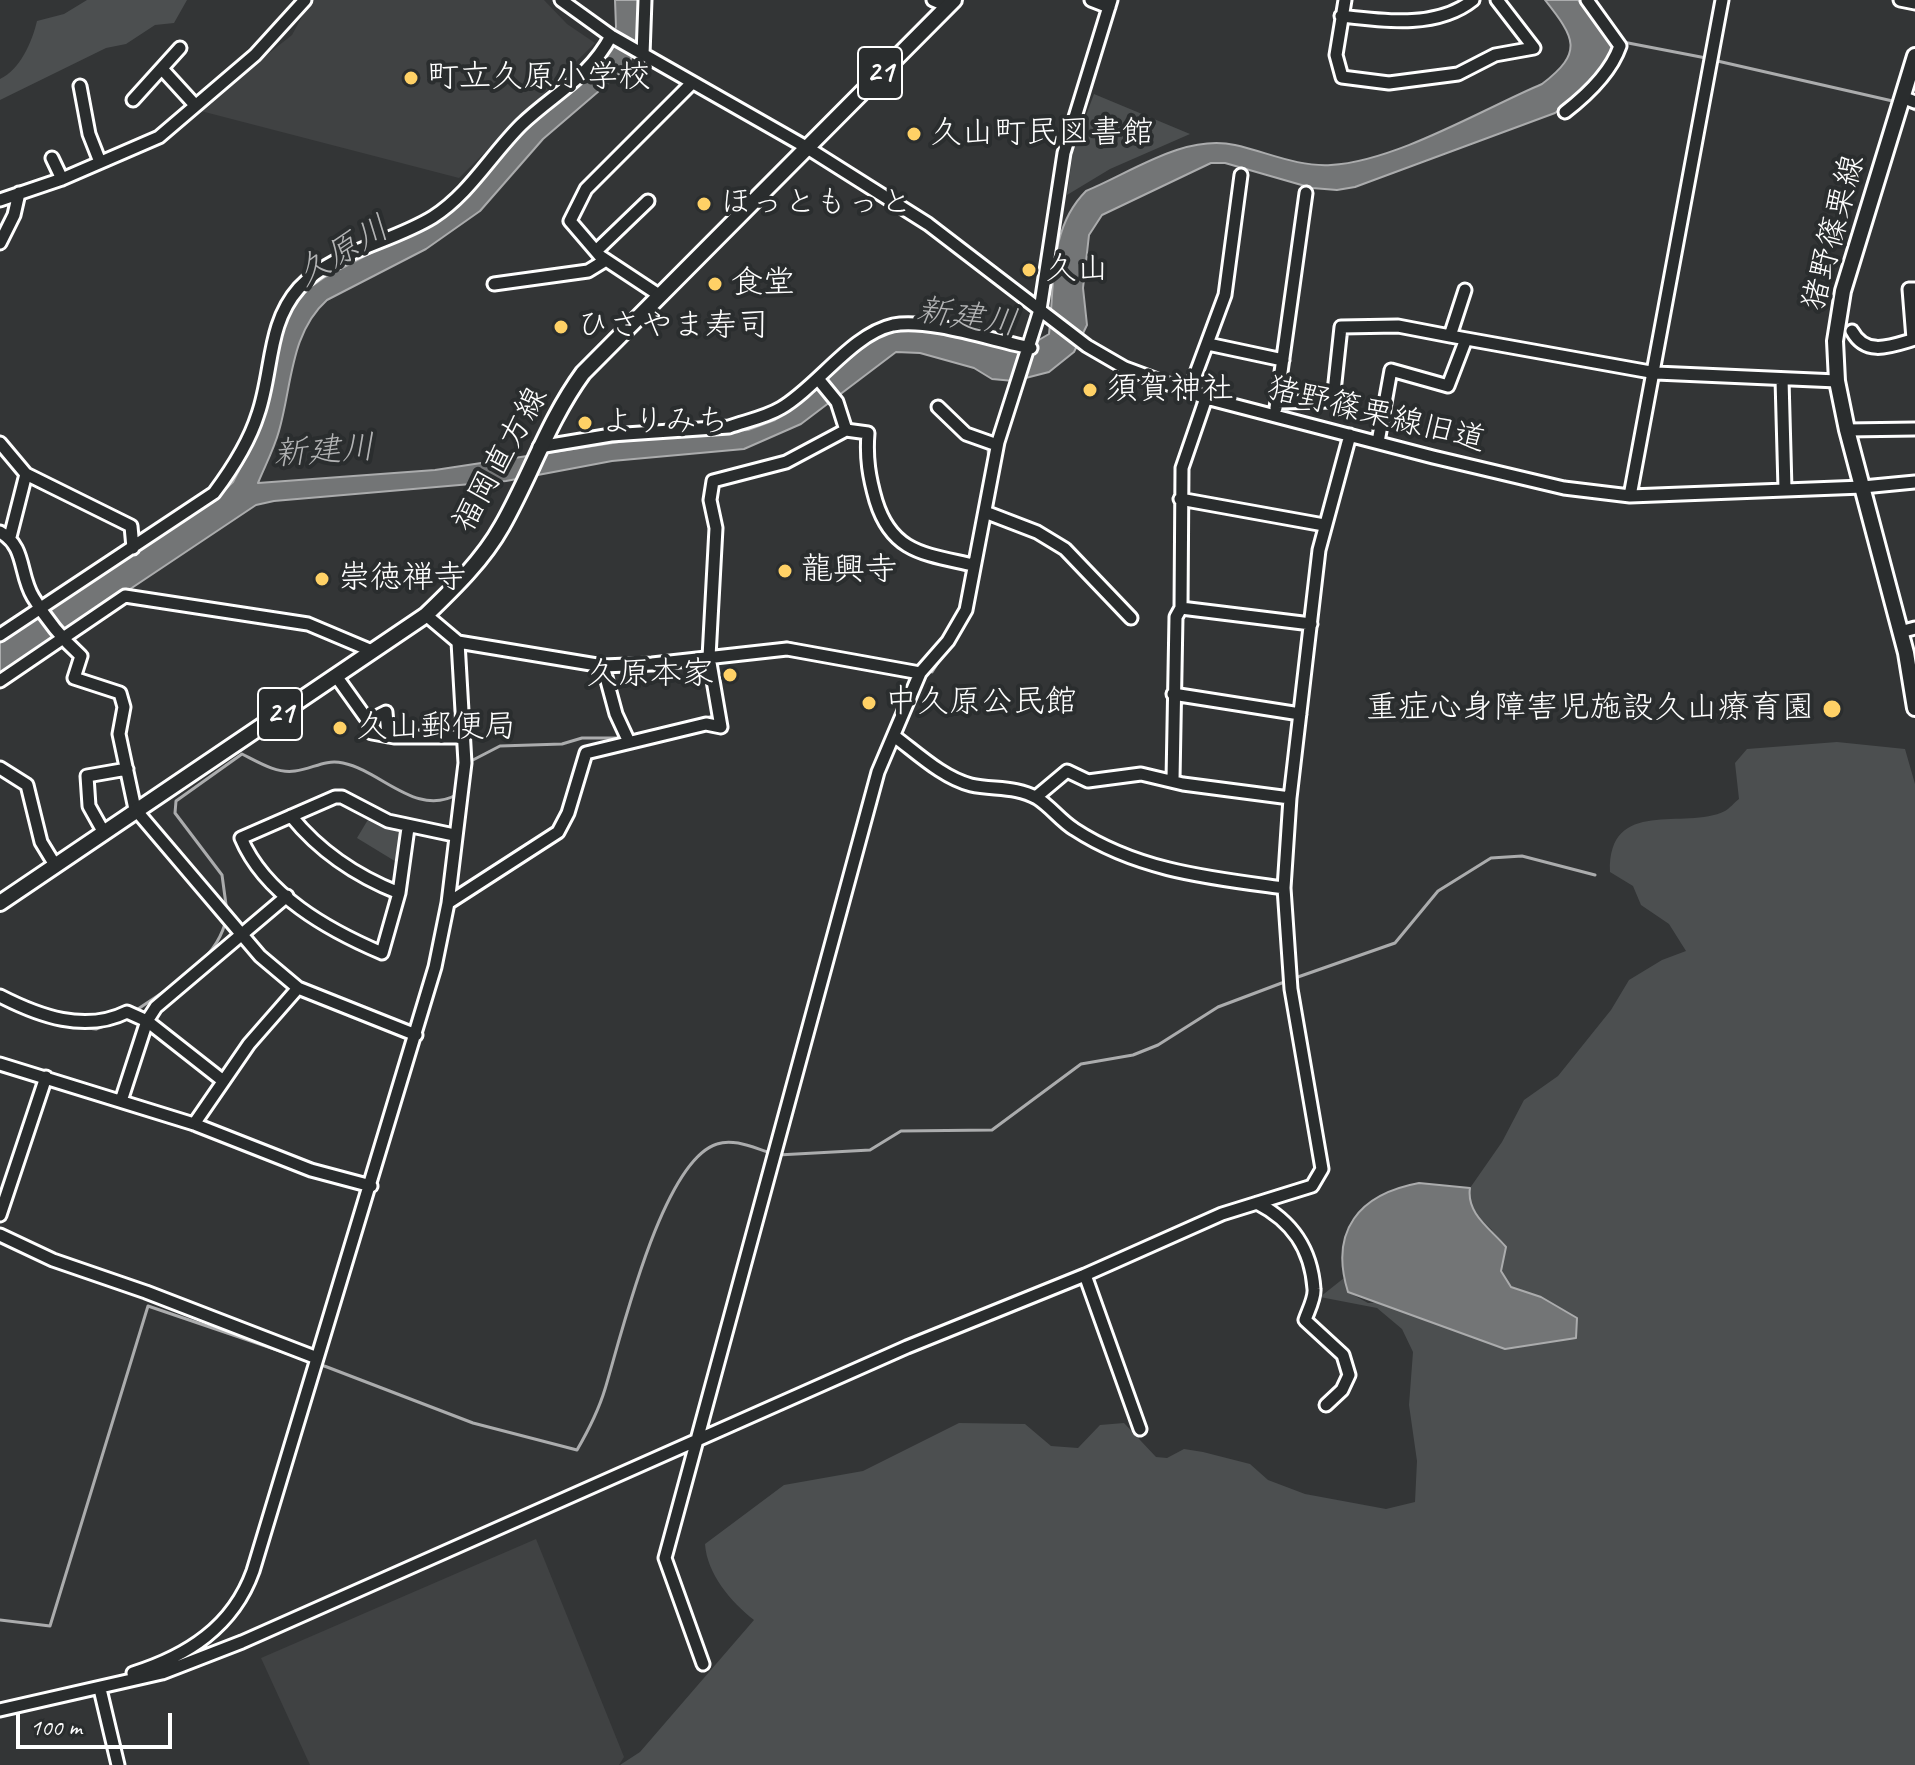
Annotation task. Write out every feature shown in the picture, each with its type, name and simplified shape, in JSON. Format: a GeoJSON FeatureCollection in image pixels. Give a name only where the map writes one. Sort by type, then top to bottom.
{"type":"FeatureCollection","features":[{"type":"Feature","properties":{"kind":"main road","name":"福岡直方線"},"geometry":{"type":"LineString","coordinates":[[0,903],[426,615],[481,555],[501,528],[563,400],[583,373],[945,2]]}},
{"type":"Feature","properties":{"kind":"main road","name":"猪野篠栗線"},"geometry":{"type":"LineString","coordinates":[[1915,56],[1908,99],[1843,291],[1835,341],[1837,381],[1847,430],[1900,632],[1915,708]]}},
{"type":"Feature","properties":{"kind":"street"},"geometry":{"type":"LineString","coordinates":[[0,200],[62,179],[159,137],[255,55],[305,0]]}},
{"type":"Feature","properties":{"kind":"street","name":"猪野篠栗線旧道"},"geometry":{"type":"LineString","coordinates":[[561,0],[611,37],[806,147],[928,224],[1087,346],[1125,368],[1189,392],[1538,483],[1592,494],[1630,496],[1863,487],[1915,482]]}},
{"type":"Feature","properties":{"kind":"street"},"geometry":{"type":"LineString","coordinates":[[640,53],[645,0]]}},
{"type":"Feature","properties":{"kind":"street"},"geometry":{"type":"LineString","coordinates":[[703,1664],[665,1558],[869,802],[920,673],[948,641],[964,615],[997,445],[1031,348],[1040,310],[1064,153],[1110,4],[1091,0]]}},
{"type":"Feature","properties":{"kind":"street"},"geometry":{"type":"LineString","coordinates":[[1345,0],[1336,55],[1342,77],[1389,83],[1458,74],[1495,55],[1534,48],[1497,0]]}},
{"type":"Feature","properties":{"kind":"street"},"geometry":{"type":"LineString","coordinates":[[1341,16],[1414,21],[1473,0]]}},
{"type":"Feature","properties":{"kind":"street"},"geometry":{"type":"LineString","coordinates":[[1565,112],[1581,99],[1615,60],[1620,46],[1587,0]]}},
{"type":"Feature","properties":{"kind":"street"},"geometry":{"type":"LineString","coordinates":[[1630,496],[1656,373],[1722,0]]}},
{"type":"Feature","properties":{"kind":"street"},"geometry":{"type":"LineString","coordinates":[[1900,0],[1915,3]]}},
{"type":"Feature","properties":{"kind":"street"},"geometry":{"type":"LineString","coordinates":[[0,635],[214,493],[232,468],[258,414],[272,345],[283,311],[298,289],[343,258],[431,218],[460,198],[521,126],[597,62],[611,37]]}},
{"type":"Feature","properties":{"kind":"street"},"geometry":{"type":"LineString","coordinates":[[133,100],[180,48]]}},
{"type":"Feature","properties":{"kind":"street"},"geometry":{"type":"LineString","coordinates":[[163,70],[195,105]]}},
{"type":"Feature","properties":{"kind":"street"},"geometry":{"type":"LineString","coordinates":[[659,295],[606,260],[570,221],[586,189],[692,83]]}},
{"type":"Feature","properties":{"kind":"street"},"geometry":{"type":"LineString","coordinates":[[80,86],[89,134],[100,162]]}},
{"type":"Feature","properties":{"kind":"street"},"geometry":{"type":"LineString","coordinates":[[52,158],[62,179]]}},
{"type":"Feature","properties":{"kind":"street"},"geometry":{"type":"LineString","coordinates":[[1189,392],[1225,295],[1241,175]]}},
{"type":"Feature","properties":{"kind":"street"},"geometry":{"type":"LineString","coordinates":[[0,243],[14,215],[19,193]]}},
{"type":"Feature","properties":{"kind":"street"},"geometry":{"type":"LineString","coordinates":[[1275,416],[1306,193]]}},
{"type":"Feature","properties":{"kind":"street"},"geometry":{"type":"LineString","coordinates":[[596,251],[648,201]]}},
{"type":"Feature","properties":{"kind":"street"},"geometry":{"type":"LineString","coordinates":[[494,284],[588,271],[606,260]]}},
{"type":"Feature","properties":{"kind":"street"},"geometry":{"type":"LineString","coordinates":[[1852,331],[1859,344],[1869,349],[1914,339],[1909,289],[1915,289]]}},
{"type":"Feature","properties":{"kind":"street"},"geometry":{"type":"LineString","coordinates":[[1450,336],[1465,290]]}},
{"type":"Feature","properties":{"kind":"street"},"geometry":{"type":"LineString","coordinates":[[539,447],[611,435],[729,427],[780,409],[878,330],[895,325],[927,326],[1031,348]]}},
{"type":"Feature","properties":{"kind":"street"},"geometry":{"type":"LineString","coordinates":[[1277,402],[1333,401],[1341,327],[1398,326],[1656,373],[1837,381]]}},
{"type":"Feature","properties":{"kind":"street"},"geometry":{"type":"LineString","coordinates":[[1378,442],[1391,370],[1448,386],[1466,339]]}},
{"type":"Feature","properties":{"kind":"street"},"geometry":{"type":"LineString","coordinates":[[1208,344],[1283,360]]}},
{"type":"Feature","properties":{"kind":"street"},"geometry":{"type":"LineString","coordinates":[[1782,379],[1785,489]]}},
{"type":"Feature","properties":{"kind":"street"},"geometry":{"type":"LineString","coordinates":[[819,380],[837,402],[846,430]]}},
{"type":"Feature","properties":{"kind":"street"},"geometry":{"type":"LineString","coordinates":[[1173,780],[1176,617],[1181,608],[1182,468],[1206,398]]}},
{"type":"Feature","properties":{"kind":"street"},"geometry":{"type":"LineString","coordinates":[[938,407],[966,434],[997,445]]}},
{"type":"Feature","properties":{"kind":"street"},"geometry":{"type":"LineString","coordinates":[[1847,430],[1915,429]]}},
{"type":"Feature","properties":{"kind":"street"},"geometry":{"type":"LineString","coordinates":[[448,903],[558,832],[568,813],[586,753],[706,724],[721,727],[709,657],[716,528],[710,500],[713,481],[786,462],[846,430],[868,433],[866,465],[883,523],[889,532],[924,553],[973,565]]}},
{"type":"Feature","properties":{"kind":"street"},"geometry":{"type":"LineString","coordinates":[[0,1710],[162,1673],[242,1642],[907,1347],[1085,1275],[1222,1214],[1312,1186],[1322,1169],[1291,989],[1284,888],[1290,798],[1324,525],[1350,435]]}},
{"type":"Feature","properties":{"kind":"street"},"geometry":{"type":"LineString","coordinates":[[0,443],[26,474],[131,526],[133,548]]}},
{"type":"Feature","properties":{"kind":"street"},"geometry":{"type":"LineString","coordinates":[[26,474],[5,534],[21,557],[27,585],[40,607],[62,639],[81,656],[74,678],[120,693],[124,707],[119,734],[135,809],[243,937],[298,988],[416,1035]]}},
{"type":"Feature","properties":{"kind":"street"},"geometry":{"type":"LineString","coordinates":[[1180,499],[1324,525]]}},
{"type":"Feature","properties":{"kind":"street"},"geometry":{"type":"LineString","coordinates":[[985,512],[1037,532],[1065,549],[1131,618]]}},
{"type":"Feature","properties":{"kind":"street"},"geometry":{"type":"LineString","coordinates":[[0,681],[125,596],[308,624],[372,651]]}},
{"type":"Feature","properties":{"kind":"street"},"geometry":{"type":"LineString","coordinates":[[1181,608],[1311,624]]}},
{"type":"Feature","properties":{"kind":"street"},"geometry":{"type":"LineString","coordinates":[[426,615],[441,631],[458,642],[603,666],[787,649],[920,673]]}},
{"type":"Feature","properties":{"kind":"street"},"geometry":{"type":"LineString","coordinates":[[1900,632],[1915,628]]}},
{"type":"Feature","properties":{"kind":"street"},"geometry":{"type":"LineString","coordinates":[[133,1680],[133,1673],[158,1666],[199,1644],[234,1611],[245,1593],[416,1035],[448,903],[465,763],[458,642]]}},
{"type":"Feature","properties":{"kind":"street"},"geometry":{"type":"LineString","coordinates":[[603,666],[616,714],[629,742]]}},
{"type":"Feature","properties":{"kind":"street"},"geometry":{"type":"LineString","coordinates":[[336,676],[368,721],[372,733],[463,737]]}},
{"type":"Feature","properties":{"kind":"street"},"geometry":{"type":"LineString","coordinates":[[1173,694],[1300,714]]}},
{"type":"Feature","properties":{"kind":"street"},"geometry":{"type":"LineString","coordinates":[[368,721],[386,712],[388,736]]}},
{"type":"Feature","properties":{"kind":"street"},"geometry":{"type":"LineString","coordinates":[[894,736],[927,761],[972,785],[994,785],[1036,797],[1073,829],[1119,854],[1176,874],[1284,888]]}},
{"type":"Feature","properties":{"kind":"street"},"geometry":{"type":"LineString","coordinates":[[0,768],[27,785],[41,842],[55,865]]}},
{"type":"Feature","properties":{"kind":"street"},"geometry":{"type":"LineString","coordinates":[[103,831],[89,806],[87,776],[127,769]]}},
{"type":"Feature","properties":{"kind":"street"},"geometry":{"type":"LineString","coordinates":[[1036,797],[1067,771],[1088,781],[1141,774],[1290,798]]}},
{"type":"Feature","properties":{"kind":"street"},"geometry":{"type":"LineString","coordinates":[[408,828],[399,893],[382,953],[334,932],[287,896],[261,873],[241,838],[342,797],[408,828],[454,835]]}},
{"type":"Feature","properties":{"kind":"street"},"geometry":{"type":"LineString","coordinates":[[291,816],[315,845],[370,882],[399,893]]}},
{"type":"Feature","properties":{"kind":"street"},"geometry":{"type":"LineString","coordinates":[[121,1101],[147,1021],[156,1007],[243,937],[287,896]]}},
{"type":"Feature","properties":{"kind":"street"},"geometry":{"type":"LineString","coordinates":[[194,1124],[222,1080],[298,988]]}},
{"type":"Feature","properties":{"kind":"street"},"geometry":{"type":"LineString","coordinates":[[0,996],[60,1019],[90,1024],[127,1012],[147,1021],[222,1080]]}},
{"type":"Feature","properties":{"kind":"street"},"geometry":{"type":"LineString","coordinates":[[0,1064],[194,1124],[311,1170],[371,1186]]}},
{"type":"Feature","properties":{"kind":"street"},"geometry":{"type":"LineString","coordinates":[[0,1215],[46,1077]]}},
{"type":"Feature","properties":{"kind":"street"},"geometry":{"type":"LineString","coordinates":[[1257,1203],[1281,1216],[1296,1230],[1314,1291],[1305,1320],[1343,1355],[1349,1375],[1342,1390],[1326,1405]]}},
{"type":"Feature","properties":{"kind":"street"},"geometry":{"type":"LineString","coordinates":[[0,1235],[53,1260],[317,1358]]}},
{"type":"Feature","properties":{"kind":"street"},"geometry":{"type":"LineString","coordinates":[[1085,1275],[1140,1429]]}},
{"type":"Feature","properties":{"kind":"street"},"geometry":{"type":"LineString","coordinates":[[100,1689],[118,1765]]}},
{"type":"Feature","properties":{"kind":"shaded area"},"geometry":{"type":"Polygon","coordinates":[[[87,0],[187,0],[174,23],[155,25],[126,44],[106,48],[0,100],[0,79],[14,69],[24,54],[37,21],[64,14],[87,0]]]}},
{"type":"Feature","properties":{"kind":"shaded area"},"geometry":{"type":"Polygon","coordinates":[[[311,0],[544,0],[567,24],[595,43],[459,178],[197,110],[292,35],[311,0]]]}},
{"type":"Feature","properties":{"kind":"shaded area"},"geometry":{"type":"Polygon","coordinates":[[[615,0],[639,0],[640,40],[627,67],[543,139],[480,211],[426,249],[327,300],[315,313],[299,344],[279,431],[258,483],[435,470],[659,436],[748,430],[775,420],[875,338],[898,329],[917,329],[1020,351],[1049,334],[1059,239],[1074,206],[1086,191],[1159,157],[1197,145],[1235,145],[1294,161],[1331,165],[1383,154],[1438,133],[1542,84],[1564,63],[1569,53],[1568,35],[1545,0],[1578,0],[1611,36],[1615,45],[1598,74],[1555,113],[1355,187],[1337,190],[1312,188],[1225,163],[1211,163],[1102,215],[1089,235],[1083,288],[1087,325],[1074,352],[1049,372],[1014,381],[992,379],[974,368],[920,353],[896,352],[801,424],[744,449],[612,461],[506,481],[256,505],[0,676],[0,642],[216,498],[233,482],[263,416],[281,329],[302,293],[325,277],[458,207],[520,135],[602,64],[616,27],[615,0]]]}},
{"type":"Feature","properties":{"kind":"shaded area"},"geometry":{"type":"Polygon","coordinates":[[[1094,94],[1190,134],[1110,169],[1067,195],[1073,150],[1094,94]]]}},
{"type":"Feature","properties":{"kind":"shaded area"},"geometry":{"type":"Polygon","coordinates":[[[1837,742],[1905,749],[1915,784],[1915,1765],[620,1765],[640,1752],[754,1620],[737,1605],[715,1576],[705,1544],[784,1485],[863,1471],[959,1423],[1025,1424],[1051,1446],[1078,1448],[1100,1425],[1124,1423],[1156,1457],[1167,1458],[1184,1449],[1203,1452],[1250,1464],[1268,1480],[1305,1494],[1386,1509],[1415,1502],[1417,1461],[1409,1405],[1413,1352],[1402,1329],[1377,1308],[1320,1297],[1344,1278],[1348,1292],[1368,1303],[1541,1297],[1511,1288],[1501,1271],[1492,1230],[1475,1214],[1469,1199],[1470,1188],[1502,1142],[1524,1100],[1558,1076],[1611,1010],[1629,980],[1662,960],[1686,951],[1669,924],[1641,905],[1633,886],[1610,872],[1613,848],[1622,833],[1635,825],[1652,820],[1708,816],[1727,810],[1739,799],[1735,763],[1747,749],[1837,742]]]}},
{"type":"Feature","properties":{"kind":"shaded area"},"geometry":{"type":"Polygon","coordinates":[[[369,818],[403,834],[398,863],[357,838],[369,818]]]}},
{"type":"Feature","properties":{"kind":"shaded area"},"geometry":{"type":"Polygon","coordinates":[[[1419,1183],[1470,1188],[1476,1213],[1506,1247],[1501,1271],[1511,1287],[1541,1297],[1577,1318],[1576,1338],[1505,1349],[1348,1292],[1343,1251],[1346,1234],[1354,1219],[1365,1206],[1380,1196],[1419,1183]]]}},
{"type":"Feature","properties":{"kind":"shaded area"},"geometry":{"type":"Polygon","coordinates":[[[536,1539],[624,1757],[619,1765],[310,1765],[261,1658],[536,1539]]]}},
{"type":"Feature","properties":{"kind":"waterway"},"geometry":{"type":"LineString","coordinates":[[1623,42],[1706,58]]}},
{"type":"Feature","properties":{"kind":"waterway"},"geometry":{"type":"LineString","coordinates":[[1713,60],[1897,102]]}},
{"type":"Feature","properties":{"kind":"waterway"},"geometry":{"type":"LineString","coordinates":[[1904,105],[1915,110]]}},
{"type":"Feature","properties":{"kind":"waterway"},"geometry":{"type":"LineString","coordinates":[[988,448],[989,464]]}},
{"type":"Feature","properties":{"kind":"waterway"},"geometry":{"type":"LineString","coordinates":[[959,613],[984,487]]}},
{"type":"Feature","properties":{"kind":"waterway"},"geometry":{"type":"LineString","coordinates":[[928,670],[932,672],[955,636]]}},
{"type":"Feature","properties":{"kind":"waterway"},"geometry":{"type":"LineString","coordinates":[[759,647],[787,642],[822,650]]}},
{"type":"Feature","properties":{"kind":"waterway"},"geometry":{"type":"LineString","coordinates":[[854,655],[917,667]]}},
{"type":"Feature","properties":{"kind":"waterway"},"geometry":{"type":"LineString","coordinates":[[659,730],[717,715]]}},
{"type":"Feature","properties":{"kind":"waterway"},"geometry":{"type":"LineString","coordinates":[[465,793],[471,761],[500,746],[562,744],[582,738],[624,738]]}},
{"type":"Feature","properties":{"kind":"waterway"},"geometry":{"type":"LineString","coordinates":[[227,912],[222,875],[175,813],[176,801],[242,754],[281,771],[301,770],[330,762],[343,763],[413,797],[428,800],[443,800],[458,794]]}},
{"type":"Feature","properties":{"kind":"waterway"},"geometry":{"type":"LineString","coordinates":[[1295,978],[1395,943],[1438,891],[1491,858],[1522,856],[1595,875]]}},
{"type":"Feature","properties":{"kind":"waterway"},"geometry":{"type":"LineString","coordinates":[[135,1011],[202,961],[213,948],[226,919]]}},
{"type":"Feature","properties":{"kind":"waterway"},"geometry":{"type":"LineString","coordinates":[[778,1155],[870,1150],[901,1131],[992,1130],[1081,1064],[1133,1055],[1158,1045],[1218,1007],[1287,981]]}},
{"type":"Feature","properties":{"kind":"waterway"},"geometry":{"type":"LineString","coordinates":[[68,1026],[96,1029],[115,1022]]}},
{"type":"Feature","properties":{"kind":"waterway"},"geometry":{"type":"LineString","coordinates":[[0,1620],[50,1626],[148,1306],[327,1367],[473,1423],[577,1450],[600,1404],[646,1253],[679,1182],[697,1157],[717,1144],[737,1143],[771,1153]]}},
{"type":"Feature","properties":{"kind":"place","name":"町立久原小学校"},"geometry":{"type":"Point","coordinates":[411,78]}},
{"type":"Feature","properties":{"kind":"place","name":"久山町民図書館"},"geometry":{"type":"Point","coordinates":[914,134]}},
{"type":"Feature","properties":{"kind":"place","name":"ほっともっと"},"geometry":{"type":"Point","coordinates":[704,204]}},
{"type":"Feature","properties":{"kind":"place","name":"久山"},"geometry":{"type":"Point","coordinates":[1029,270]}},
{"type":"Feature","properties":{"kind":"place","name":"食堂"},"geometry":{"type":"Point","coordinates":[715,284]}},
{"type":"Feature","properties":{"kind":"place","name":"ひさやま寿司"},"geometry":{"type":"Point","coordinates":[561,327]}},
{"type":"Feature","properties":{"kind":"place","name":"須賀神社"},"geometry":{"type":"Point","coordinates":[1090,390]}},
{"type":"Feature","properties":{"kind":"place","name":"よりみち"},"geometry":{"type":"Point","coordinates":[585,423]}},
{"type":"Feature","properties":{"kind":"place","name":"龍興寺"},"geometry":{"type":"Point","coordinates":[785,571]}},
{"type":"Feature","properties":{"kind":"place","name":"崇徳禅寺"},"geometry":{"type":"Point","coordinates":[322,579]}},
{"type":"Feature","properties":{"kind":"place","name":"久原本家"},"geometry":{"type":"Point","coordinates":[730,675]}},
{"type":"Feature","properties":{"kind":"place","name":"中久原公民館"},"geometry":{"type":"Point","coordinates":[869,703]}},
{"type":"Feature","properties":{"kind":"place","name":"重症心身障害児施設久山療育園"},"geometry":{"type":"Point","coordinates":[1832,709]}},
{"type":"Feature","properties":{"kind":"place","name":"久山郵便局"},"geometry":{"type":"Point","coordinates":[340,728]}},
{"type":"Feature","properties":{"kind":"water label","name":"久原川"},"geometry":{"type":"Point","coordinates":[343,252]}},
{"type":"Feature","properties":{"kind":"water label","name":"新建川"},"geometry":{"type":"Point","coordinates":[967,318]}},
{"type":"Feature","properties":{"kind":"water label","name":"新建川"},"geometry":{"type":"Point","coordinates":[324,452]}}]}
